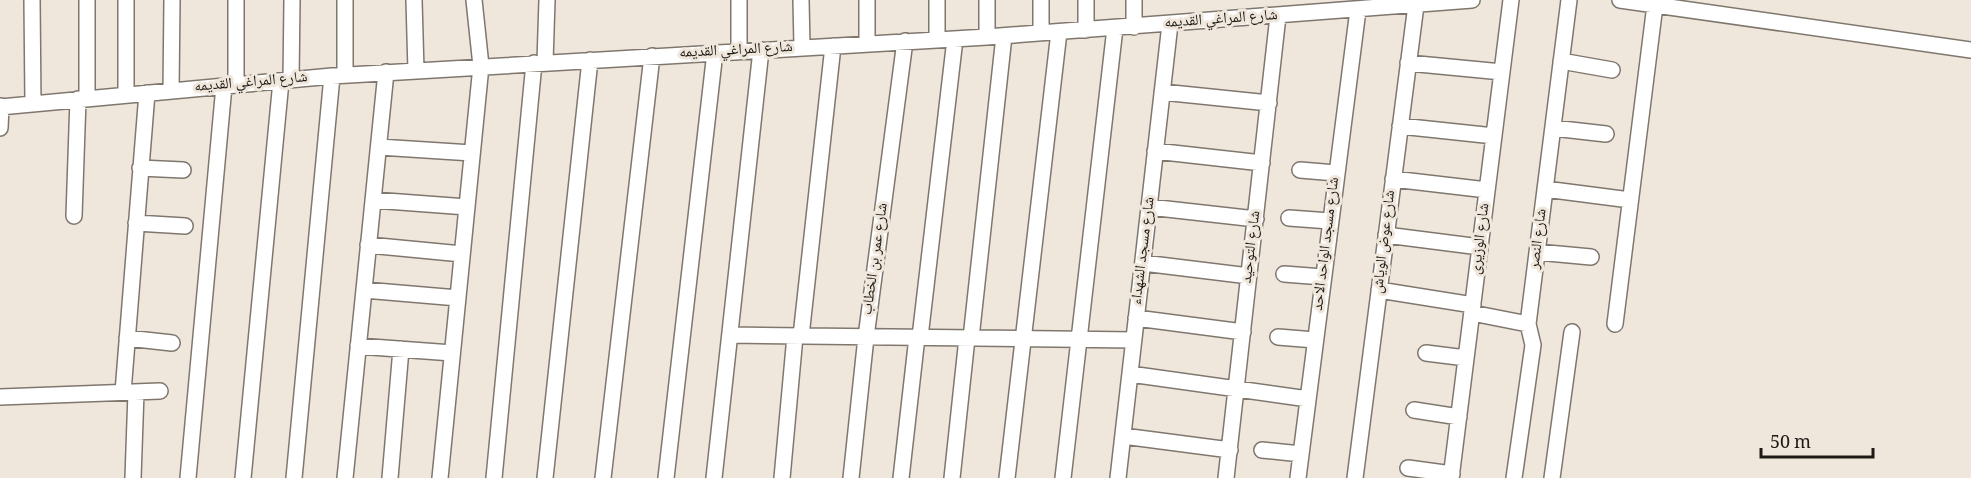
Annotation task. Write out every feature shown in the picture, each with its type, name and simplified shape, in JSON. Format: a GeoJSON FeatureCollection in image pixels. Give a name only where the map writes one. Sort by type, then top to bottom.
{"type":"FeatureCollection","features":[{"type":"Feature","properties":{"kind":"street"},"geometry":{"type":"LineString","coordinates":[[32,0],[33,104]]}},
{"type":"Feature","properties":{"kind":"street"},"geometry":{"type":"LineString","coordinates":[[74,216],[83,99],[87,0]]}},
{"type":"Feature","properties":{"kind":"street"},"geometry":{"type":"LineString","coordinates":[[126,0],[126,95]]}},
{"type":"Feature","properties":{"kind":"street"},"geometry":{"type":"LineString","coordinates":[[171,91],[172,0]]}},
{"type":"Feature","properties":{"kind":"street"},"geometry":{"type":"LineString","coordinates":[[188,478],[230,85],[236,0]]}},
{"type":"Feature","properties":{"kind":"street"},"geometry":{"type":"LineString","coordinates":[[243,478],[286,80],[292,0]]}},
{"type":"Feature","properties":{"kind":"street"},"geometry":{"type":"LineString","coordinates":[[294,478],[339,75],[345,0]]}},
{"type":"Feature","properties":{"kind":"street"},"geometry":{"type":"LineString","coordinates":[[414,0],[416,70]]}},
{"type":"Feature","properties":{"kind":"street"},"geometry":{"type":"LineString","coordinates":[[440,478],[480,66],[474,0]]}},
{"type":"Feature","properties":{"kind":"street"},"geometry":{"type":"LineString","coordinates":[[494,478],[547,0]]}},
{"type":"Feature","properties":{"kind":"street"},"geometry":{"type":"LineString","coordinates":[[739,0],[739,51]]}},
{"type":"Feature","properties":{"kind":"street"},"geometry":{"type":"LineString","coordinates":[[801,0],[802,47]]}},
{"type":"Feature","properties":{"kind":"street"},"geometry":{"type":"LineString","coordinates":[[867,0],[867,43]]}},
{"type":"Feature","properties":{"kind":"street"},"geometry":{"type":"LineString","coordinates":[[937,0],[937,39]]}},
{"type":"Feature","properties":{"kind":"street"},"geometry":{"type":"LineString","coordinates":[[987,0],[987,37]]}},
{"type":"Feature","properties":{"kind":"street"},"geometry":{"type":"LineString","coordinates":[[1041,0],[1041,33]]}},
{"type":"Feature","properties":{"kind":"street"},"geometry":{"type":"LineString","coordinates":[[1086,0],[1086,30]]}},
{"type":"Feature","properties":{"kind":"street"},"geometry":{"type":"LineString","coordinates":[[1134,0],[1134,27]]}},
{"type":"Feature","properties":{"kind":"street","name":"شارع المراغي القديمه"},"geometry":{"type":"LineString","coordinates":[[1,106],[339,75],[1004,36],[1278,16],[1298,7],[1358,10],[1472,0]]}},
{"type":"Feature","properties":{"kind":"street","name":"شارع الوزيرى"},"geometry":{"type":"LineString","coordinates":[[1452,476],[1511,0]]}},
{"type":"Feature","properties":{"kind":"street","name":"شارع النصر"},"geometry":{"type":"LineString","coordinates":[[1514,478],[1533,345],[1528,324],[1569,0]]}},
{"type":"Feature","properties":{"kind":"street"},"geometry":{"type":"LineString","coordinates":[[1620,0],[1971,50]]}},
{"type":"Feature","properties":{"kind":"street","name":"شارع عوض الوياش"},"geometry":{"type":"LineString","coordinates":[[1355,478],[1416,5]]}},
{"type":"Feature","properties":{"kind":"street"},"geometry":{"type":"LineString","coordinates":[[1615,324],[1655,5]]}},
{"type":"Feature","properties":{"kind":"street","name":"شارع مسجد الواحد الاحد"},"geometry":{"type":"LineString","coordinates":[[1298,478],[1358,10]]}},
{"type":"Feature","properties":{"kind":"street","name":"شارع التوحيد"},"geometry":{"type":"LineString","coordinates":[[1226,478],[1278,16]]}},
{"type":"Feature","properties":{"kind":"street","name":"شارع مسجد الشهداء"},"geometry":{"type":"LineString","coordinates":[[1118,478],[1170,24]]}},
{"type":"Feature","properties":{"kind":"street"},"geometry":{"type":"LineString","coordinates":[[1063,478],[1081,340],[1115,28]]}},
{"type":"Feature","properties":{"kind":"street"},"geometry":{"type":"LineString","coordinates":[[1007,478],[1059,32]]}},
{"type":"Feature","properties":{"kind":"street"},"geometry":{"type":"LineString","coordinates":[[952,478],[1004,36]]}},
{"type":"Feature","properties":{"kind":"street"},"geometry":{"type":"LineString","coordinates":[[901,478],[955,39]]}},
{"type":"Feature","properties":{"kind":"street","name":"شارع عمر بن الخطاب"},"geometry":{"type":"LineString","coordinates":[[851,478],[866,337],[904,41]]}},
{"type":"Feature","properties":{"kind":"street"},"geometry":{"type":"LineString","coordinates":[[782,478],[833,46]]}},
{"type":"Feature","properties":{"kind":"street"},"geometry":{"type":"LineString","coordinates":[[714,478],[761,50]]}},
{"type":"Feature","properties":{"kind":"street"},"geometry":{"type":"LineString","coordinates":[[666,478],[715,52]]}},
{"type":"Feature","properties":{"kind":"street"},"geometry":{"type":"LineString","coordinates":[[603,478],[652,56]]}},
{"type":"Feature","properties":{"kind":"street"},"geometry":{"type":"LineString","coordinates":[[545,478],[590,60]]}},
{"type":"Feature","properties":{"kind":"street"},"geometry":{"type":"LineString","coordinates":[[1561,62],[1612,70]]}},
{"type":"Feature","properties":{"kind":"street"},"geometry":{"type":"LineString","coordinates":[[1408,63],[1502,72]]}},
{"type":"Feature","properties":{"kind":"street"},"geometry":{"type":"LineString","coordinates":[[345,478],[386,72]]}},
{"type":"Feature","properties":{"kind":"street"},"geometry":{"type":"LineString","coordinates":[[1162,92],[1269,103]]}},
{"type":"Feature","properties":{"kind":"street"},"geometry":{"type":"LineString","coordinates":[[133,478],[127,338],[147,93]]}},
{"type":"Feature","properties":{"kind":"street"},"geometry":{"type":"LineString","coordinates":[[0,128],[1,106]]}},
{"type":"Feature","properties":{"kind":"street"},"geometry":{"type":"LineString","coordinates":[[1400,126],[1494,136]]}},
{"type":"Feature","properties":{"kind":"street"},"geometry":{"type":"LineString","coordinates":[[1553,128],[1606,134]]}},
{"type":"Feature","properties":{"kind":"street"},"geometry":{"type":"LineString","coordinates":[[379,147],[472,153]]}},
{"type":"Feature","properties":{"kind":"street"},"geometry":{"type":"LineString","coordinates":[[1155,151],[1262,163]]}},
{"type":"Feature","properties":{"kind":"street"},"geometry":{"type":"LineString","coordinates":[[140,168],[183,170]]}},
{"type":"Feature","properties":{"kind":"street"},"geometry":{"type":"LineString","coordinates":[[1299,170],[1336,173]]}},
{"type":"Feature","properties":{"kind":"street"},"geometry":{"type":"LineString","coordinates":[[1393,179],[1487,190]]}},
{"type":"Feature","properties":{"kind":"street"},"geometry":{"type":"LineString","coordinates":[[1545,189],[1630,200]]}},
{"type":"Feature","properties":{"kind":"street"},"geometry":{"type":"LineString","coordinates":[[373,200],[467,207]]}},
{"type":"Feature","properties":{"kind":"street"},"geometry":{"type":"LineString","coordinates":[[1149,207],[1256,219]]}},
{"type":"Feature","properties":{"kind":"street"},"geometry":{"type":"LineString","coordinates":[[1289,218],[1330,221]]}},
{"type":"Feature","properties":{"kind":"street"},"geometry":{"type":"LineString","coordinates":[[136,223],[185,226]]}},
{"type":"Feature","properties":{"kind":"street"},"geometry":{"type":"LineString","coordinates":[[1386,235],[1480,247]]}},
{"type":"Feature","properties":{"kind":"street"},"geometry":{"type":"LineString","coordinates":[[368,245],[462,254]]}},
{"type":"Feature","properties":{"kind":"street"},"geometry":{"type":"LineString","coordinates":[[1537,252],[1591,257]]}},
{"type":"Feature","properties":{"kind":"street"},"geometry":{"type":"LineString","coordinates":[[1143,263],[1249,276]]}},
{"type":"Feature","properties":{"kind":"street"},"geometry":{"type":"LineString","coordinates":[[1284,274],[1323,277]]}},
{"type":"Feature","properties":{"kind":"street"},"geometry":{"type":"LineString","coordinates":[[364,290],[458,298]]}},
{"type":"Feature","properties":{"kind":"street"},"geometry":{"type":"LineString","coordinates":[[1379,290],[1472,309],[1528,324]]}},
{"type":"Feature","properties":{"kind":"street"},"geometry":{"type":"LineString","coordinates":[[1136,318],[1243,332]]}},
{"type":"Feature","properties":{"kind":"street"},"geometry":{"type":"LineString","coordinates":[[1552,478],[1572,332]]}},
{"type":"Feature","properties":{"kind":"street"},"geometry":{"type":"LineString","coordinates":[[730,335],[1134,340]]}},
{"type":"Feature","properties":{"kind":"street"},"geometry":{"type":"LineString","coordinates":[[1278,337],[1315,340]]}},
{"type":"Feature","properties":{"kind":"street"},"geometry":{"type":"LineString","coordinates":[[127,338],[172,343]]}},
{"type":"Feature","properties":{"kind":"street"},"geometry":{"type":"LineString","coordinates":[[358,346],[452,353]]}},
{"type":"Feature","properties":{"kind":"street"},"geometry":{"type":"LineString","coordinates":[[390,478],[400,349]]}},
{"type":"Feature","properties":{"kind":"street"},"geometry":{"type":"LineString","coordinates":[[1426,354],[1466,358]]}},
{"type":"Feature","properties":{"kind":"street"},"geometry":{"type":"LineString","coordinates":[[1130,374],[1308,399]]}},
{"type":"Feature","properties":{"kind":"street"},"geometry":{"type":"LineString","coordinates":[[0,397],[160,391]]}},
{"type":"Feature","properties":{"kind":"street"},"geometry":{"type":"LineString","coordinates":[[1414,410],[1459,417]]}},
{"type":"Feature","properties":{"kind":"street"},"geometry":{"type":"LineString","coordinates":[[1123,436],[1230,450]]}},
{"type":"Feature","properties":{"kind":"street"},"geometry":{"type":"LineString","coordinates":[[1262,450],[1301,454]]}},
{"type":"Feature","properties":{"kind":"street"},"geometry":{"type":"LineString","coordinates":[[1408,468],[1452,476]]}}]}
